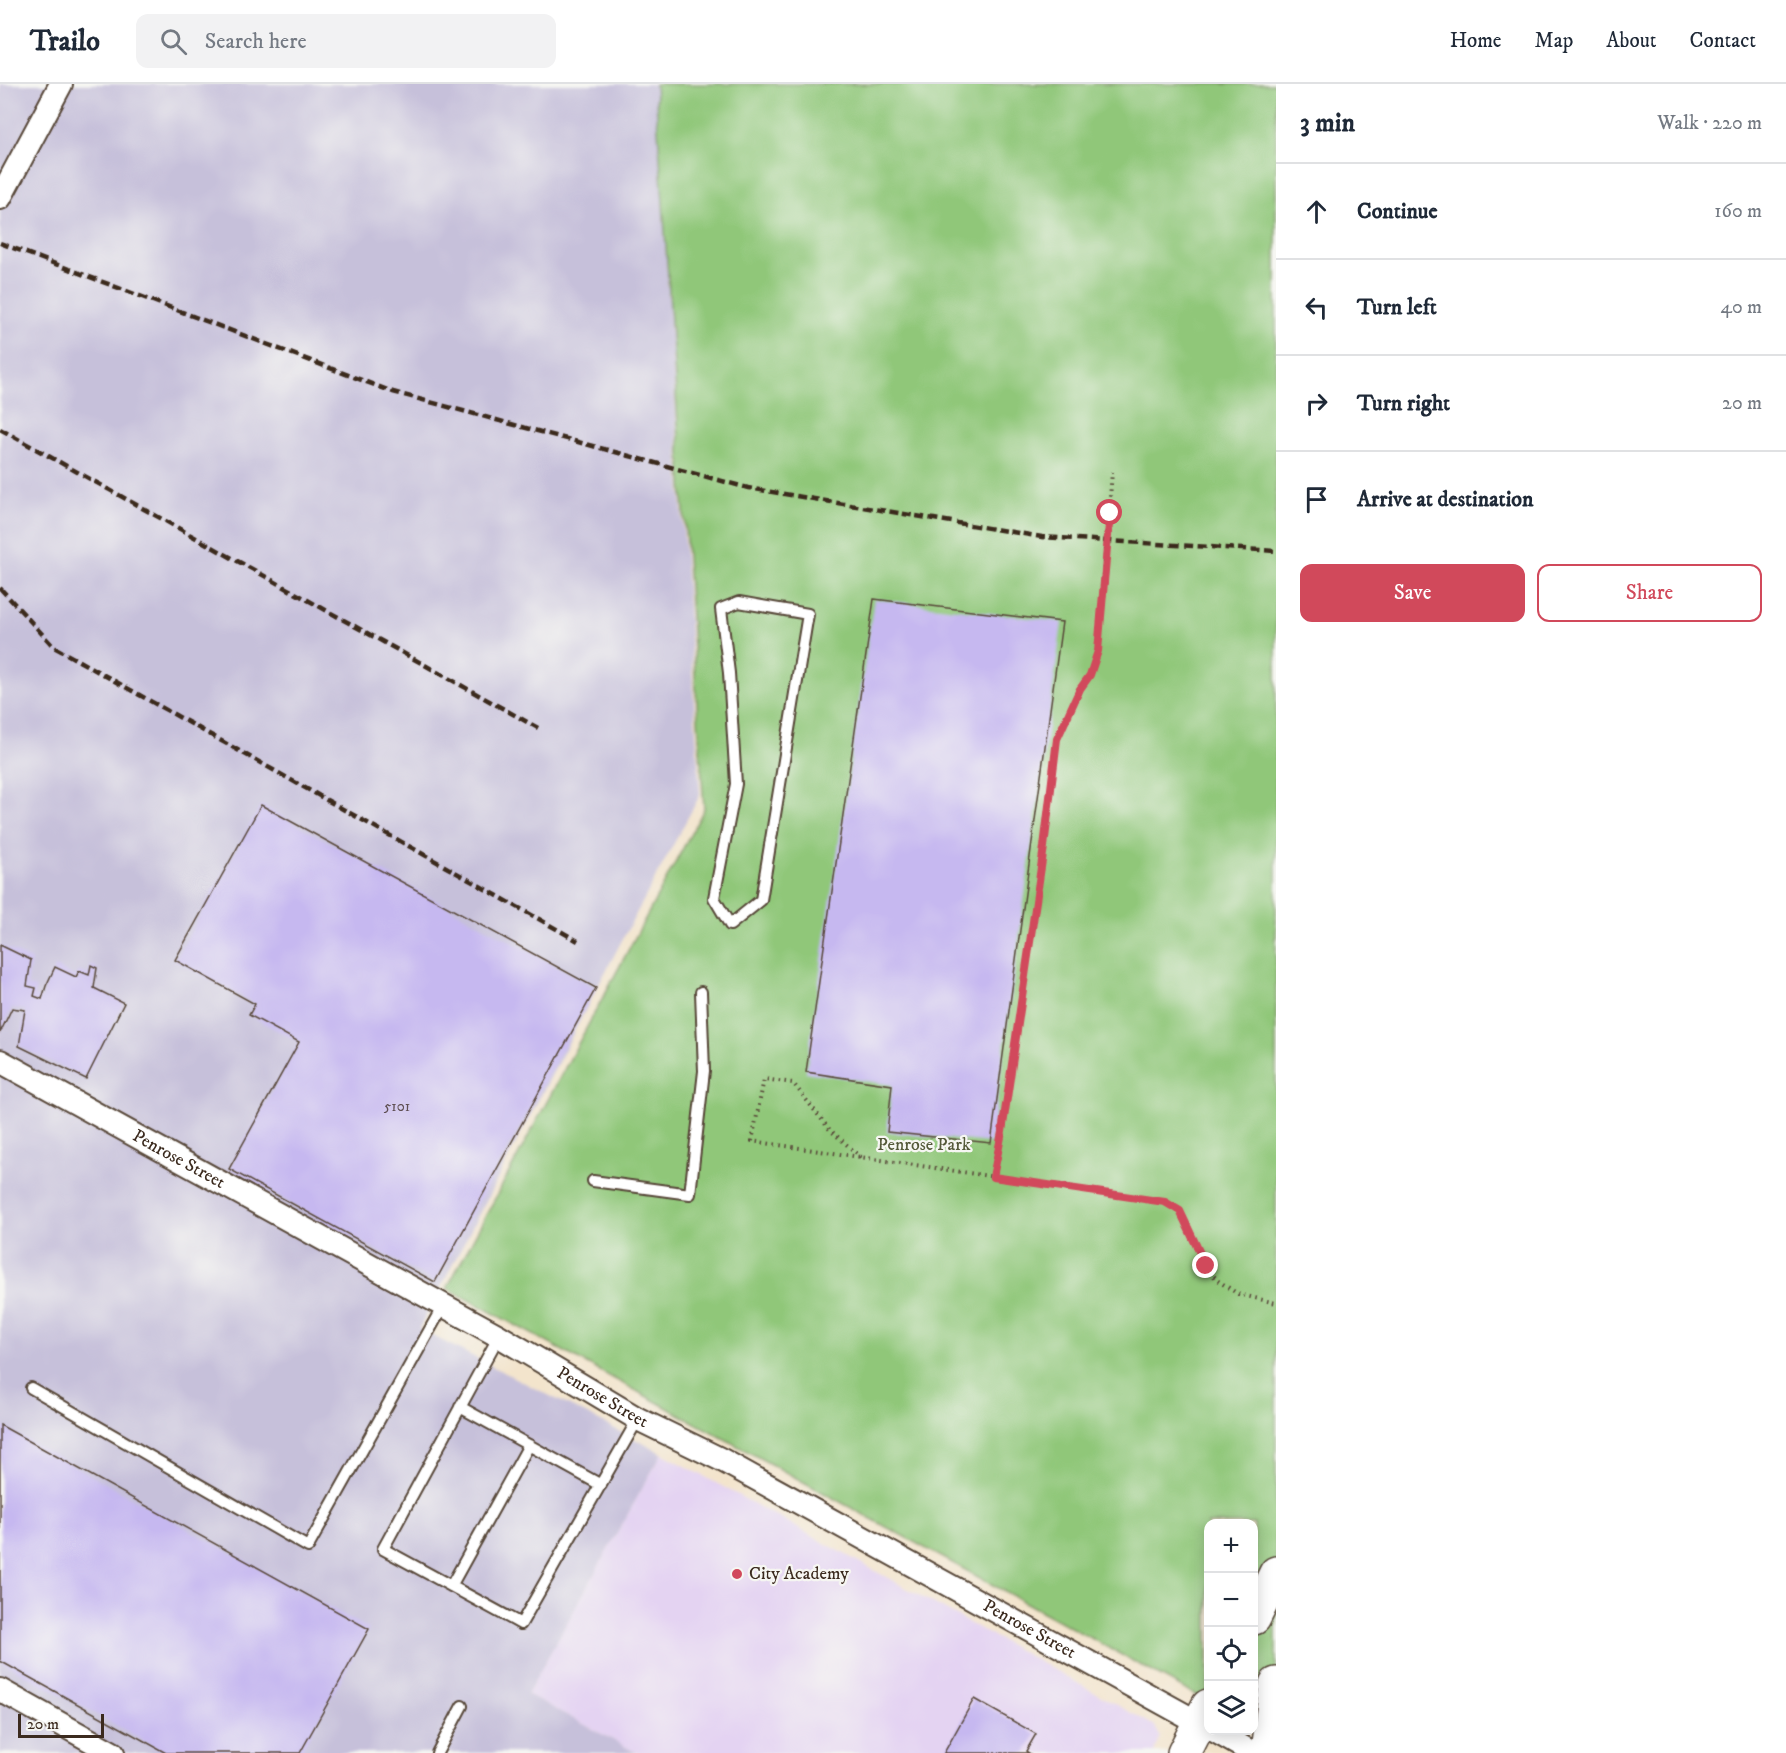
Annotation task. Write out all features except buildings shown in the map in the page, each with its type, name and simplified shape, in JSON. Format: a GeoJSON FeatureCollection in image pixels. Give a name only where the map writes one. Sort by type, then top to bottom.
{"type":"FeatureCollection","features":[{"type":"Feature","properties":{"kind":"main road"},"geometry":{"type":"LineString","coordinates":[[1258,1610],[1276,1573]]}},
{"type":"Feature","properties":{"kind":"main road"},"geometry":{"type":"LineString","coordinates":[[1268,1753],[1276,1684]]}},
{"type":"Feature","properties":{"kind":"main road"},"geometry":{"type":"LineString","coordinates":[[1184,1753],[1204,1727]]}},
{"type":"Feature","properties":{"kind":"street"},"geometry":{"type":"LineString","coordinates":[[0,198],[61,84]]}},
{"type":"Feature","properties":{"kind":"street","name":"Penrose Street"},"geometry":{"type":"LineString","coordinates":[[0,1061],[499,1336],[638,1419],[722,1460],[1204,1720]]}},
{"type":"Feature","properties":{"kind":"street"},"geometry":{"type":"LineString","coordinates":[[0,1690],[114,1753]]}},
{"type":"Feature","properties":{"kind":"street","name":"Penrose Street"},"geometry":{"type":"LineString","coordinates":[[1227,1735],[1253,1753]]}},
{"type":"Feature","properties":{"kind":"lane"},"geometry":{"type":"LineString","coordinates":[[739,602],[808,614],[761,900],[730,925],[714,898],[736,784],[729,673],[721,609],[739,602]]}},
{"type":"Feature","properties":{"kind":"lane"},"geometry":{"type":"LineString","coordinates":[[593,1181],[690,1194],[704,1071],[701,992]]}},
{"type":"Feature","properties":{"kind":"lane"},"geometry":{"type":"LineString","coordinates":[[31,1388],[308,1547],[444,1306]]}},
{"type":"Feature","properties":{"kind":"lane"},"geometry":{"type":"LineString","coordinates":[[499,1336],[383,1549],[521,1624],[638,1419]]}},
{"type":"Feature","properties":{"kind":"lane"},"geometry":{"type":"LineString","coordinates":[[460,1407],[601,1485]]}},
{"type":"Feature","properties":{"kind":"lane"},"geometry":{"type":"LineString","coordinates":[[451,1586],[529,1445]]}},
{"type":"Feature","properties":{"kind":"lane"},"geometry":{"type":"LineString","coordinates":[[437,1753],[462,1706]]}},
{"type":"Feature","properties":{"kind":"path"},"geometry":{"type":"LineString","coordinates":[[993,1177],[1002,1132],[1041,869],[1057,739],[1080,689],[1090,675],[1098,651],[1112,472]]}},
{"type":"Feature","properties":{"kind":"path"},"geometry":{"type":"LineString","coordinates":[[861,1157],[830,1130],[793,1083],[764,1079],[752,1141],[1165,1202],[1180,1211],[1206,1266],[1217,1280],[1238,1294],[1276,1303]]}},
{"type":"Feature","properties":{"kind":"shaded area"},"geometry":{"type":"Polygon","coordinates":[[[0,84],[655,84],[700,795],[419,1329],[662,1453],[527,1694],[637,1753],[0,1753],[0,84]]]}},
{"type":"Feature","properties":{"kind":"shaded area","name":"City Academy"},"geometry":{"type":"Polygon","coordinates":[[[662,1453],[1155,1726],[1160,1736],[1155,1753],[637,1753],[527,1694],[662,1453]]]}},
{"type":"Feature","properties":{"kind":"green space","name":"Penrose Park"},"geometry":{"type":"Polygon","coordinates":[[[655,84],[1276,84],[1276,1739],[1258,1729],[1258,1519],[1204,1519],[1204,1700],[447,1288],[704,809],[655,84]]]}},
{"type":"Feature","properties":{"kind":"railway"},"geometry":{"type":"LineString","coordinates":[[0,243],[393,392],[748,488],[1042,537],[1276,551]]}},
{"type":"Feature","properties":{"kind":"railway"},"geometry":{"type":"LineString","coordinates":[[0,429],[538,728]]}},
{"type":"Feature","properties":{"kind":"railway"},"geometry":{"type":"LineString","coordinates":[[0,588],[54,647],[578,941]]}},
{"type":"Feature","properties":{"kind":"place","name":"City Academy"},"geometry":{"type":"Point","coordinates":[737,1574]}},
{"type":"Feature","properties":{"kind":"route"},"geometry":{"type":"LineString","coordinates":[[1110,513],[1098,651],[1090,675],[1080,689],[1057,739],[1044,847],[1002,1132],[993,1177],[1165,1202],[1180,1211],[1206,1266]]}}]}
